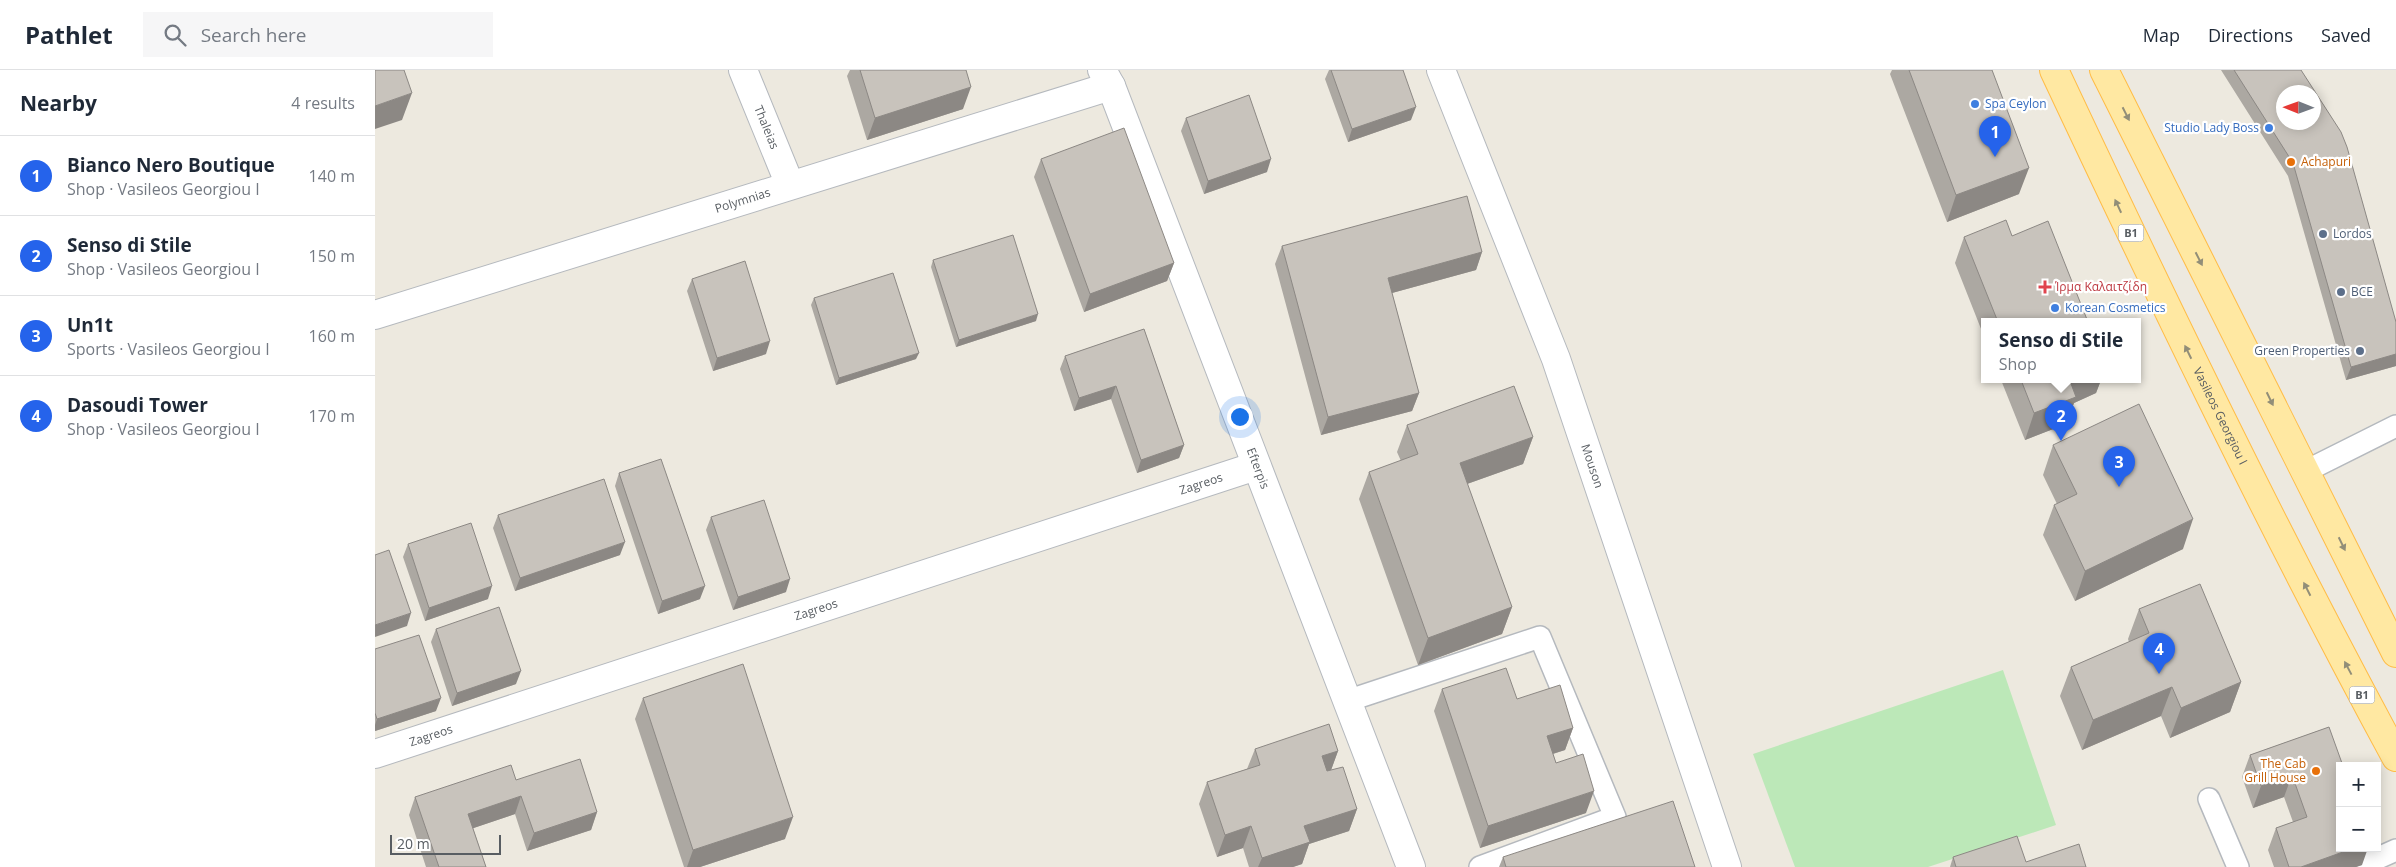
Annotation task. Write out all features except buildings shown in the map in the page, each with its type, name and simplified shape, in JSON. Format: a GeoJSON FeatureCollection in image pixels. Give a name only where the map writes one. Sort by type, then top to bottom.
{"type":"FeatureCollection","features":[{"type":"Feature","properties":{"kind":"main road","name":"Vasileos Georgiou I"},"geometry":{"type":"LineString","coordinates":[[2054,70],[2227,431],[2329,633],[2396,757]]}},
{"type":"Feature","properties":{"kind":"main road"},"geometry":{"type":"LineString","coordinates":[[2104,70],[2396,653]]}},
{"type":"Feature","properties":{"kind":"street","name":"Thaleias"},"geometry":{"type":"LineString","coordinates":[[743,70],[790,185]]}},
{"type":"Feature","properties":{"kind":"street","name":"Mouson"},"geometry":{"type":"LineString","coordinates":[[1441,70],[1556,359],[1727,867]]}},
{"type":"Feature","properties":{"kind":"street","name":"Polymnias"},"geometry":{"type":"LineString","coordinates":[[375,315],[790,185],[1107,78]]}},
{"type":"Feature","properties":{"kind":"street","name":"Efterpis"},"geometry":{"type":"LineString","coordinates":[[1107,78],[1411,867]]}},
{"type":"Feature","properties":{"kind":"street","name":"Zagreos"},"geometry":{"type":"LineString","coordinates":[[375,754],[1257,466]]}},
{"type":"Feature","properties":{"kind":"lane"},"geometry":{"type":"LineString","coordinates":[[2305,471],[2396,426]]}},
{"type":"Feature","properties":{"kind":"lane"},"geometry":{"type":"LineString","coordinates":[[1347,701],[1540,637],[1615,817],[1480,867]]}},
{"type":"Feature","properties":{"kind":"lane"},"geometry":{"type":"LineString","coordinates":[[2209,799],[2237,867]]}},
{"type":"Feature","properties":{"kind":"lane"},"geometry":{"type":"LineString","coordinates":[[2358,867],[2396,850]]}},
{"type":"Feature","properties":{"kind":"green space"},"geometry":{"type":"Polygon","coordinates":[[[2003,670],[2056,825],[1928,867],[1795,867],[1753,754],[2003,670]]]}},
{"type":"Feature","properties":{"kind":"place","name":"Spa Ceylon"},"geometry":{"type":"Point","coordinates":[1975,104]}},
{"type":"Feature","properties":{"kind":"place","name":"Studio Lady Boss"},"geometry":{"type":"Point","coordinates":[2269,128]}},
{"type":"Feature","properties":{"kind":"place","name":"Bianco Nero Boutique"},"geometry":{"type":"Point","coordinates":[1995,157]}},
{"type":"Feature","properties":{"kind":"place","name":"Achapuri"},"geometry":{"type":"Point","coordinates":[2291,162]}},
{"type":"Feature","properties":{"kind":"place","name":"Lordos"},"geometry":{"type":"Point","coordinates":[2323,234]}},
{"type":"Feature","properties":{"kind":"place","name":"Ίρμα Καλαιτζίδη"},"geometry":{"type":"Point","coordinates":[2045,287]}},
{"type":"Feature","properties":{"kind":"place","name":"BCE"},"geometry":{"type":"Point","coordinates":[2341,292]}},
{"type":"Feature","properties":{"kind":"place","name":"Korean Cosmetics"},"geometry":{"type":"Point","coordinates":[2055,308]}},
{"type":"Feature","properties":{"kind":"place","name":"Green Properties"},"geometry":{"type":"Point","coordinates":[2360,351]}},
{"type":"Feature","properties":{"kind":"place","name":"Senso di Stile"},"geometry":{"type":"Point","coordinates":[2061,441]}},
{"type":"Feature","properties":{"kind":"place","name":"Un1t"},"geometry":{"type":"Point","coordinates":[2119,487]}},
{"type":"Feature","properties":{"kind":"place","name":"Dasoudi Tower"},"geometry":{"type":"Point","coordinates":[2159,674]}},
{"type":"Feature","properties":{"kind":"place","name":"The Cab Grill House"},"geometry":{"type":"Point","coordinates":[2316,771]}}]}
